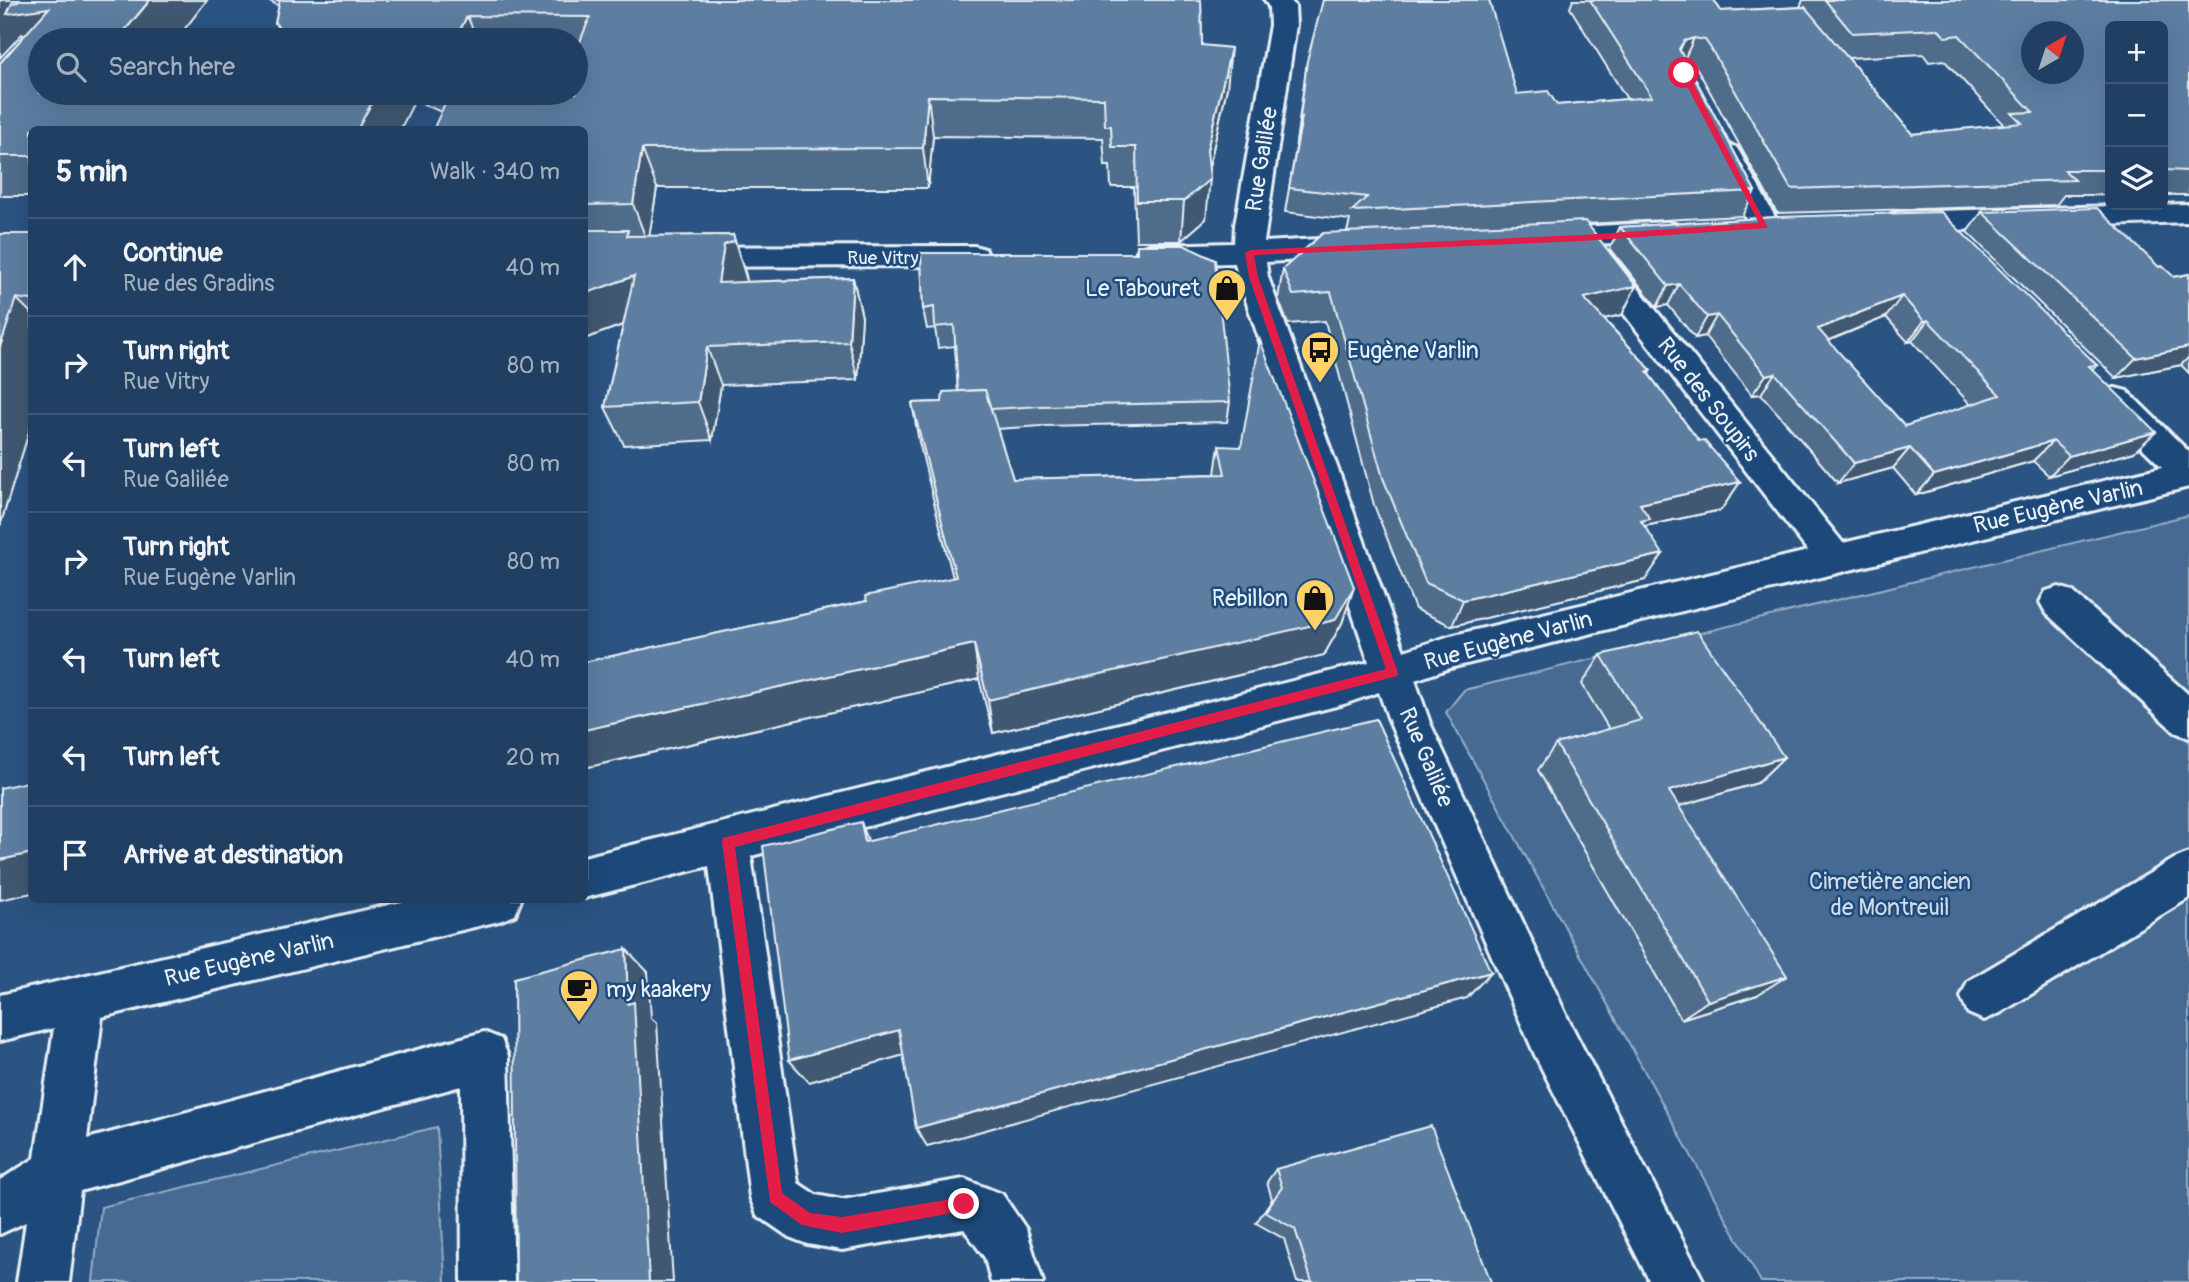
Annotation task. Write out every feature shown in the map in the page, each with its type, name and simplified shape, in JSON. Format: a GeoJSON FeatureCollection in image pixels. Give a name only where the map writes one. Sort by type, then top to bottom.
{"type":"FeatureCollection","features":[{"type":"Feature","properties":{"kind":"street","name":"Rue Galilée"},"geometry":{"type":"LineString","coordinates":[[1277,0],[1282,6],[1283,24],[1250,225],[1253,277],[1410,723],[1552,1038],[1678,1282]]}},
{"type":"Feature","properties":{"kind":"street"},"geometry":{"type":"LineString","coordinates":[[1715,132],[1765,226]]}},
{"type":"Feature","properties":{"kind":"street"},"geometry":{"type":"LineString","coordinates":[[1869,223],[2189,213]]}},
{"type":"Feature","properties":{"kind":"street"},"geometry":{"type":"LineString","coordinates":[[1935,221],[1965,254]]}},
{"type":"Feature","properties":{"kind":"street"},"geometry":{"type":"LineString","coordinates":[[1513,241],[1699,230]]}},
{"type":"Feature","properties":{"kind":"street","name":"Rue des Soupirs"},"geometry":{"type":"LineString","coordinates":[[1582,238],[1836,559]]}},
{"type":"Feature","properties":{"kind":"street"},"geometry":{"type":"LineString","coordinates":[[1121,255],[1250,253],[1388,246]]}},
{"type":"Feature","properties":{"kind":"street","name":"Rue Vitry"},"geometry":{"type":"LineString","coordinates":[[588,257],[997,256]]}},
{"type":"Feature","properties":{"kind":"street"},"geometry":{"type":"LineString","coordinates":[[2092,377],[2189,473]]}},
{"type":"Feature","properties":{"kind":"street","name":"Rue Eugène Varlin"},"geometry":{"type":"LineString","coordinates":[[588,877],[1393,673],[1450,652],[2189,473]]}},
{"type":"Feature","properties":{"kind":"street"},"geometry":{"type":"LineString","coordinates":[[2059,602],[2189,720]]}},
{"type":"Feature","properties":{"kind":"street"},"geometry":{"type":"LineString","coordinates":[[728,842],[775,1197],[807,1220],[842,1225],[964,1204],[984,1212],[1002,1238],[1008,1247],[1017,1282]]}},
{"type":"Feature","properties":{"kind":"street"},"geometry":{"type":"LineString","coordinates":[[1984,997],[2189,874]]}},
{"type":"Feature","properties":{"kind":"street","name":"Rue Eugène Varlin"},"geometry":{"type":"LineString","coordinates":[[0,1018],[486,903]]}},
{"type":"Feature","properties":{"kind":"street"},"geometry":{"type":"LineString","coordinates":[[43,1282],[81,999]]}},
{"type":"Feature","properties":{"kind":"street"},"geometry":{"type":"LineString","coordinates":[[0,1209],[58,1172],[484,1056],[488,1282]]}},
{"type":"Feature","properties":{"kind":"green space","name":"Cimetière ancien de Montreuil"},"geometry":{"type":"Polygon","coordinates":[[[2189,515],[2189,1282],[1761,1282],[1446,712],[1464,690],[2189,515]]]}},
{"type":"Feature","properties":{"kind":"green space"},"geometry":{"type":"Polygon","coordinates":[[[437,1127],[445,1282],[93,1282],[101,1207],[437,1127]]]}},
{"type":"Feature","properties":{"kind":"building"},"geometry":{"type":"Polygon","coordinates":[[[150,0],[127,28],[31,28],[49,8],[7,14],[12,3],[150,0]]]}},
{"type":"Feature","properties":{"kind":"building"},"geometry":{"type":"Polygon","coordinates":[[[280,0],[1201,0],[1202,45],[1231,48],[1207,150],[1210,179],[1184,201],[1137,201],[1136,147],[1112,147],[1111,126],[1105,126],[1104,98],[928,96],[923,148],[642,149],[633,204],[588,205],[588,126],[435,126],[444,105],[588,105],[588,28],[585,28],[590,17],[467,16],[461,28],[279,28],[275,23],[280,0]]]}},
{"type":"Feature","properties":{"kind":"building"},"geometry":{"type":"Polygon","coordinates":[[[1323,0],[1489,0],[1517,94],[1548,91],[1557,105],[1652,97],[1590,0],[1714,0],[1721,11],[1805,7],[1912,134],[2022,123],[2012,113],[2033,112],[1959,35],[1945,37],[1938,29],[1852,33],[1825,0],[2189,0],[2189,171],[2168,170],[2168,21],[2105,21],[2105,170],[2064,170],[2075,180],[1791,189],[1710,47],[1705,40],[1694,38],[1684,41],[1679,49],[1755,191],[1352,211],[1367,197],[1289,188],[1302,117],[1300,118],[1307,61],[1323,0]]]}},
{"type":"Feature","properties":{"kind":"building"},"geometry":{"type":"Polygon","coordinates":[[[28,32],[28,105],[371,105],[359,126],[28,126],[28,156],[0,156],[0,63],[28,32]]]}},
{"type":"Feature","properties":{"kind":"building"},"geometry":{"type":"Polygon","coordinates":[[[2097,208],[2159,267],[2162,266],[2174,277],[2189,274],[2189,347],[2136,358],[1982,212],[2097,208]]]}},
{"type":"Feature","properties":{"kind":"building"},"geometry":{"type":"Polygon","coordinates":[[[1941,212],[2097,365],[2089,366],[2156,432],[2069,456],[2053,441],[1934,475],[1910,448],[1854,463],[1775,373],[1766,375],[1717,315],[1707,317],[1679,284],[1668,286],[1620,227],[1777,217],[1941,212]],[[1902,296],[1818,329],[1905,426],[2000,395],[1928,320],[1924,321],[1902,296]]]}},
{"type":"Feature","properties":{"kind":"building"},"geometry":{"type":"Polygon","coordinates":[[[1585,221],[1636,286],[1584,298],[1651,370],[1647,372],[1699,441],[1704,440],[1740,482],[1640,504],[1650,519],[1641,521],[1663,554],[1463,600],[1426,583],[1383,478],[1331,292],[1293,295],[1283,269],[1323,233],[1585,221]]]}},
{"type":"Feature","properties":{"kind":"building"},"geometry":{"type":"Polygon","coordinates":[[[588,230],[628,230],[627,236],[733,235],[735,241],[724,245],[718,283],[853,278],[849,342],[707,347],[698,402],[605,407],[634,276],[588,293],[588,230]]]}},
{"type":"Feature","properties":{"kind":"building"},"geometry":{"type":"Polygon","coordinates":[[[0,234],[28,234],[28,300],[16,298],[0,347],[0,234]]]}},
{"type":"Feature","properties":{"kind":"building"},"geometry":{"type":"Polygon","coordinates":[[[1137,245],[1184,245],[1215,260],[1230,402],[991,409],[985,390],[958,391],[954,325],[935,327],[934,307],[923,309],[921,253],[1137,253],[1137,245]]]}},
{"type":"Feature","properties":{"kind":"building"},"geometry":{"type":"Polygon","coordinates":[[[1260,340],[1354,587],[1335,620],[988,700],[974,644],[588,729],[588,661],[867,601],[865,596],[956,577],[912,403],[942,402],[943,392],[985,390],[1013,479],[1225,474],[1219,446],[1241,447],[1260,340]]]}},
{"type":"Feature","properties":{"kind":"building"},"geometry":{"type":"Polygon","coordinates":[[[1697,631],[1784,757],[1669,791],[1787,976],[1708,1001],[1556,744],[1641,720],[1601,655],[1697,631]]]}},
{"type":"Feature","properties":{"kind":"building"},"geometry":{"type":"Polygon","coordinates":[[[1376,719],[1491,972],[916,1128],[899,1030],[789,1060],[763,846],[861,822],[865,842],[1376,719]]]}},
{"type":"Feature","properties":{"kind":"building"},"geometry":{"type":"Polygon","coordinates":[[[28,782],[28,854],[0,860],[0,788],[28,782]]]}},
{"type":"Feature","properties":{"kind":"building"},"geometry":{"type":"Polygon","coordinates":[[[626,949],[628,1004],[634,1002],[649,1282],[516,1282],[514,978],[626,949]]]}},
{"type":"Feature","properties":{"kind":"building"},"geometry":{"type":"Polygon","coordinates":[[[1431,1126],[1491,1282],[1312,1282],[1295,1229],[1265,1212],[1282,1187],[1276,1169],[1431,1126]]]}},
{"type":"Feature","properties":{"kind":"place","name":"Le Tabouret"},"geometry":{"type":"Point","coordinates":[1227,322]}},
{"type":"Feature","properties":{"kind":"place","name":"Eugène Varlin"},"geometry":{"type":"Point","coordinates":[1320,384]}},
{"type":"Feature","properties":{"kind":"place","name":"Rebillon"},"geometry":{"type":"Point","coordinates":[1315,632]}},
{"type":"Feature","properties":{"kind":"place","name":"my kaakery"},"geometry":{"type":"Point","coordinates":[579,1023]}},
{"type":"Feature","properties":{"kind":"route"},"geometry":{"type":"LineString","coordinates":[[964,1204],[842,1225],[807,1220],[775,1197],[728,842],[1393,673],[1253,277],[1250,253],[1291,249],[1582,238],[1765,226],[1684,73]]}}]}
